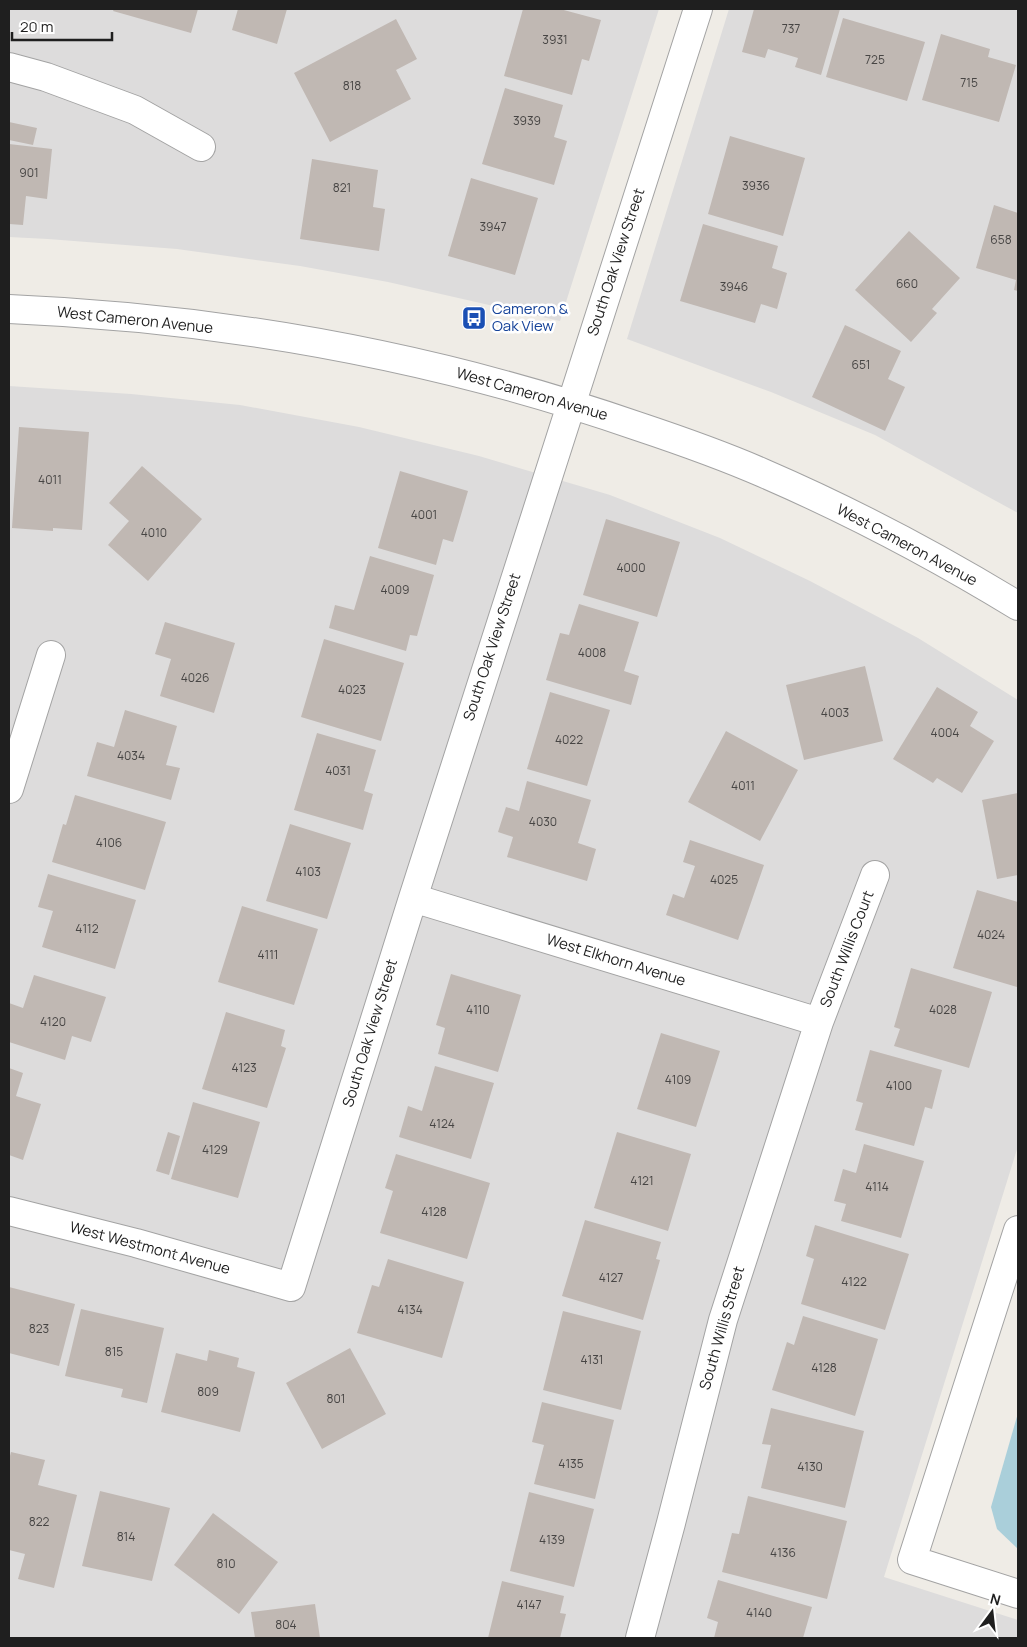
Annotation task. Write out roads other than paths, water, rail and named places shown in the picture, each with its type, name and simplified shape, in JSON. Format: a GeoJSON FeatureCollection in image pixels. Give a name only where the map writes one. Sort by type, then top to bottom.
{"type":"FeatureCollection","features":[{"type":"Feature","properties":{"kind":"street","name":"South Oak View Street"},"geometry":{"type":"LineString","coordinates":[[291,1287],[412,898],[698,9]]}},
{"type":"Feature","properties":{"kind":"street"},"geometry":{"type":"LineString","coordinates":[[9,67],[46,77],[135,110],[201,147]]}},
{"type":"Feature","properties":{"kind":"street","name":"West Cameron Avenue"},"geometry":{"type":"LineString","coordinates":[[9,309],[119,316],[279,336],[429,366],[571,403],[673,438],[761,472],[897,538],[968,576],[1018,606]]}},
{"type":"Feature","properties":{"kind":"street"},"geometry":{"type":"LineString","coordinates":[[9,790],[51,654]]}},
{"type":"Feature","properties":{"kind":"street","name":"South Willis Court"},"geometry":{"type":"LineString","coordinates":[[820,1022],[875,875]]}},
{"type":"Feature","properties":{"kind":"street","name":"West Elkhorn Avenue"},"geometry":{"type":"LineString","coordinates":[[412,898],[820,1022]]}},
{"type":"Feature","properties":{"kind":"street","name":"South Willis Street"},"geometry":{"type":"LineString","coordinates":[[640,1638],[723,1320],[820,1022]]}},
{"type":"Feature","properties":{"kind":"street","name":"West Westmont Avenue"},"geometry":{"type":"LineString","coordinates":[[9,1211],[136,1242],[291,1287]]}},
{"type":"Feature","properties":{"kind":"street"},"geometry":{"type":"LineString","coordinates":[[1018,1230],[912,1560],[1018,1594]]}},
{"type":"Feature","properties":{"kind":"water"},"geometry":{"type":"Polygon","coordinates":[[[1018,1413],[1018,1549],[997,1529],[991,1507],[1018,1413]]]}},
{"type":"Feature","properties":{"kind":"place","name":"Cameron & Oak View"},"geometry":{"type":"Point","coordinates":[474,318]}}]}
